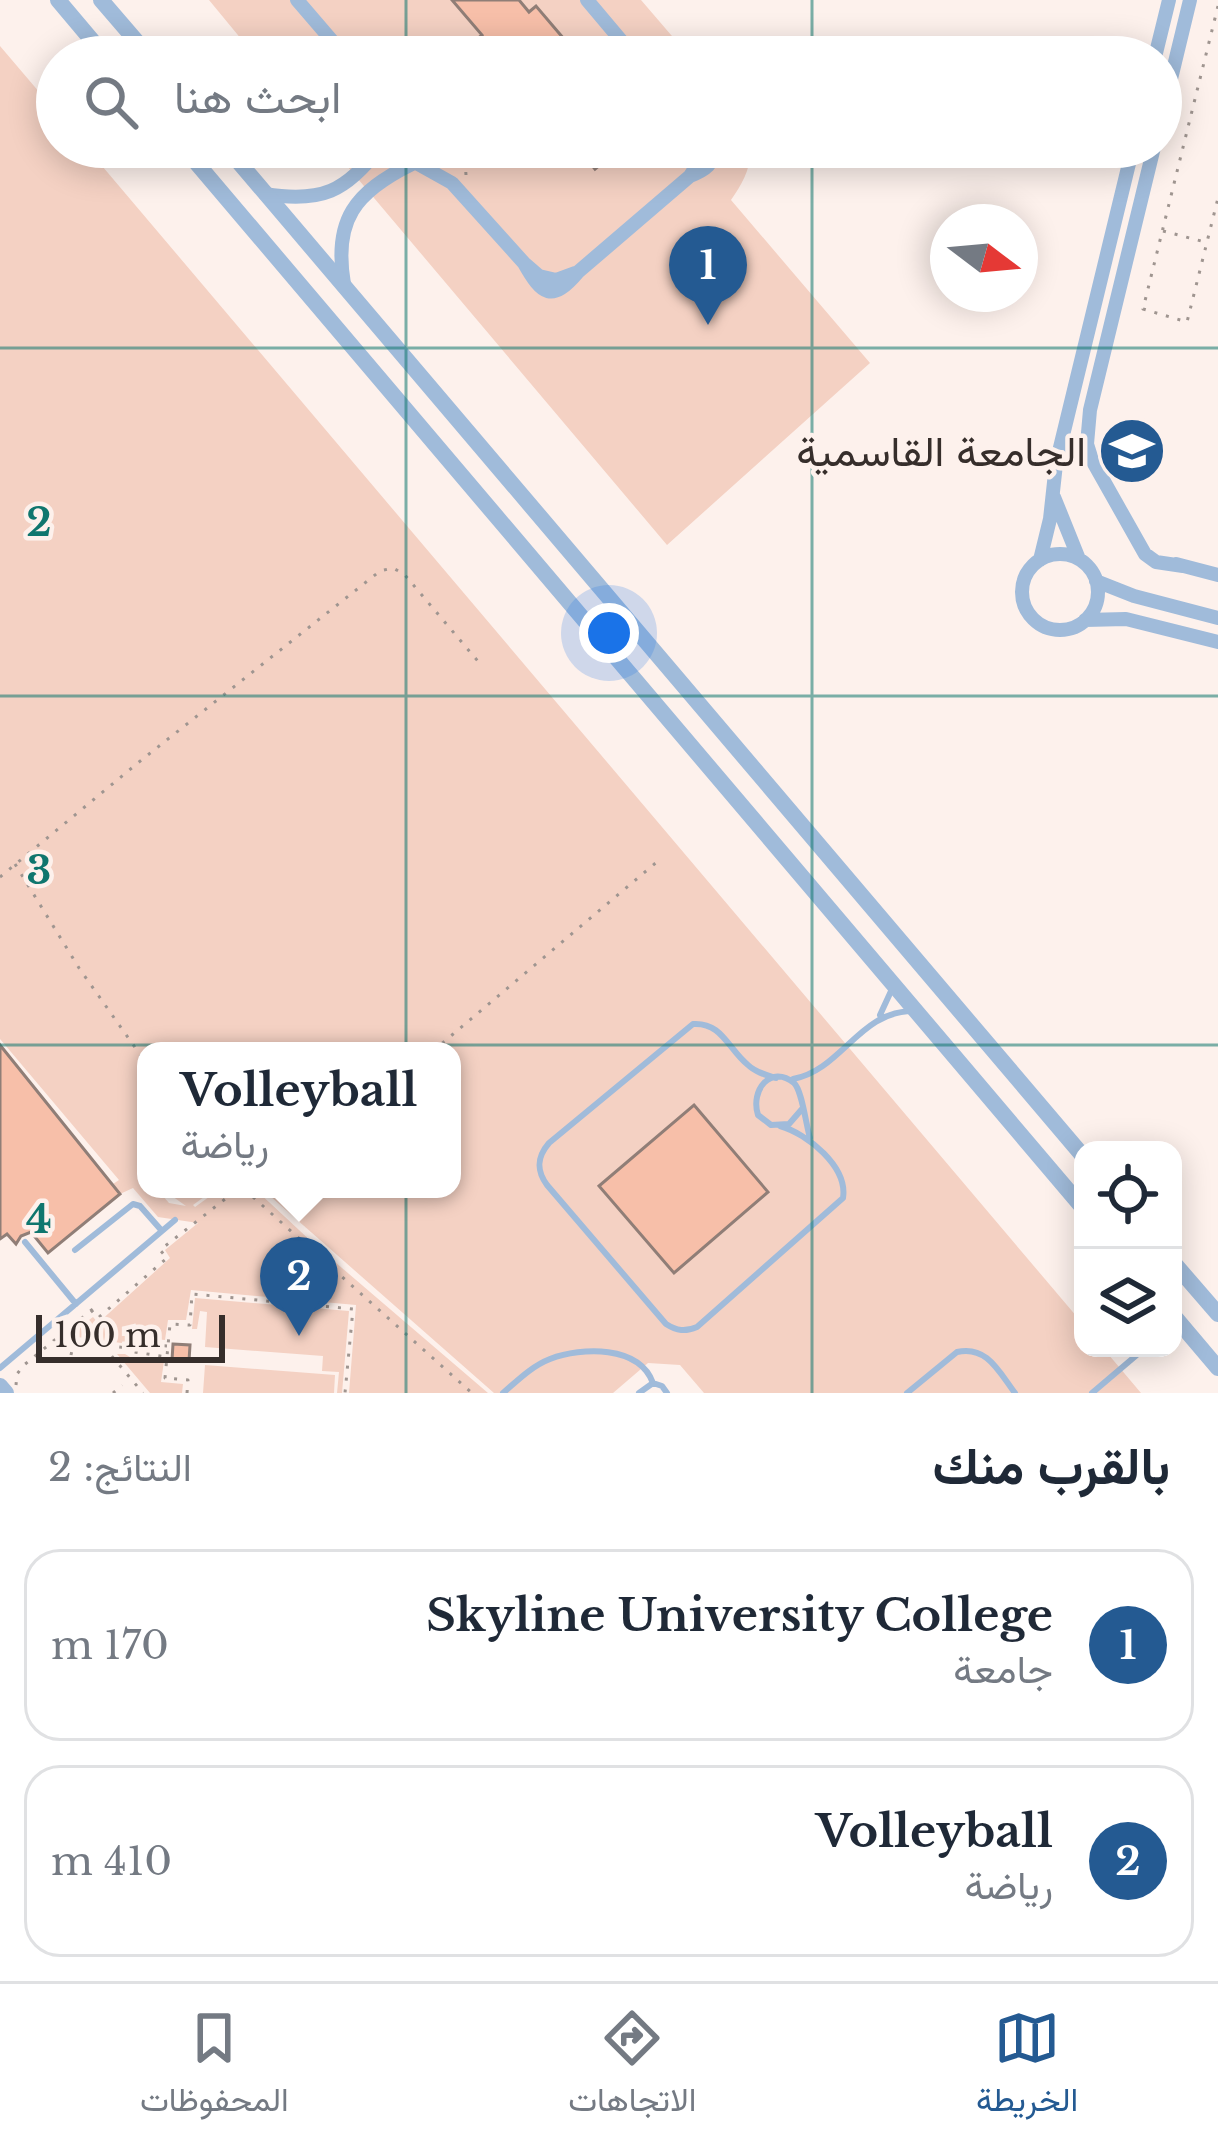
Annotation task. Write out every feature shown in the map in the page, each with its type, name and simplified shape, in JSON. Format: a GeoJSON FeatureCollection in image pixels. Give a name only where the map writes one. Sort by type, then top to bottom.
{"type":"FeatureCollection","features":[{"type":"Feature","properties":{"kind":"street"},"geometry":{"type":"LineString","coordinates":[[58,0],[88,36]]}},
{"type":"Feature","properties":{"kind":"street"},"geometry":{"type":"LineString","coordinates":[[101,0],[131,36]]}},
{"type":"Feature","properties":{"kind":"street"},"geometry":{"type":"LineString","coordinates":[[297,0],[328,36]]}},
{"type":"Feature","properties":{"kind":"street"},"geometry":{"type":"LineString","coordinates":[[586,0],[617,36]]}},
{"type":"Feature","properties":{"kind":"street"},"geometry":{"type":"LineString","coordinates":[[1160,36],[1169,0]]}},
{"type":"Feature","properties":{"kind":"street"},"geometry":{"type":"LineString","coordinates":[[1181,36],[1190,0]]}},
{"type":"Feature","properties":{"kind":"street"},"geometry":{"type":"LineString","coordinates":[[201,168],[1074,1197]]}},
{"type":"Feature","properties":{"kind":"street"},"geometry":{"type":"LineString","coordinates":[[244,168],[1074,1145]]}},
{"type":"Feature","properties":{"kind":"street"},"geometry":{"type":"LineString","coordinates":[[266,194],[308,199],[323,195],[361,168]]}},
{"type":"Feature","properties":{"kind":"street"},"geometry":{"type":"LineString","coordinates":[[345,290],[340,246],[350,214],[382,180],[407,168]]}},
{"type":"Feature","properties":{"kind":"street"},"geometry":{"type":"LineString","coordinates":[[423,168],[453,184],[524,263],[546,280],[578,272],[705,168]]}},
{"type":"Feature","properties":{"kind":"street"},"geometry":{"type":"LineString","coordinates":[[448,168],[453,184]]}},
{"type":"Feature","properties":{"kind":"street"},"geometry":{"type":"LineString","coordinates":[[690,176],[695,168]]}},
{"type":"Feature","properties":{"kind":"street"},"geometry":{"type":"LineString","coordinates":[[1040,560],[1056,464],[1128,168]]}},
{"type":"Feature","properties":{"kind":"street"},"geometry":{"type":"LineString","coordinates":[[1149,168],[1090,410],[1087,444],[1140,549],[1163,564],[1218,575]]}},
{"type":"Feature","properties":{"kind":"street"},"geometry":{"type":"LineString","coordinates":[[1053,492],[1079,559]]}},
{"type":"Feature","properties":{"kind":"street"},"geometry":{"type":"LineString","coordinates":[[1055,554],[1079,559],[1096,581],[1096,602],[1084,620],[1071,628],[1041,624],[1023,600],[1029,571],[1055,554]]}},
{"type":"Feature","properties":{"kind":"street"},"geometry":{"type":"LineString","coordinates":[[1096,581],[1218,618]]}},
{"type":"Feature","properties":{"kind":"street"},"geometry":{"type":"LineString","coordinates":[[1084,620],[1126,619],[1218,642]]}},
{"type":"Feature","properties":{"kind":"street"},"geometry":{"type":"LineString","coordinates":[[1182,1272],[1218,1314]]}},
{"type":"Feature","properties":{"kind":"street"},"geometry":{"type":"LineString","coordinates":[[1182,1328],[1218,1368]]}},
{"type":"Feature","properties":{"kind":"lane"},"geometry":{"type":"LineString","coordinates":[[879,1018],[893,985]]}},
{"type":"Feature","properties":{"kind":"lane"},"geometry":{"type":"LineString","coordinates":[[754,1087],[758,1114],[771,1125],[811,1141],[841,1175],[843,1198],[697,1328],[673,1329],[542,1177],[539,1159],[549,1143],[692,1024],[717,1029],[748,1065],[789,1080],[812,1075],[879,1018],[917,1011]]}},
{"type":"Feature","properties":{"kind":"lane"},"geometry":{"type":"LineString","coordinates":[[748,1065],[751,1076]]}},
{"type":"Feature","properties":{"kind":"lane"},"geometry":{"type":"LineString","coordinates":[[811,1141],[802,1109],[812,1075]]}},
{"type":"Feature","properties":{"kind":"lane"},"geometry":{"type":"LineString","coordinates":[[754,1098],[762,1084],[776,1078]]}},
{"type":"Feature","properties":{"kind":"lane"},"geometry":{"type":"LineString","coordinates":[[789,1080],[803,1099]]}},
{"type":"Feature","properties":{"kind":"lane"},"geometry":{"type":"LineString","coordinates":[[779,1126],[797,1118],[802,1109]]}},
{"type":"Feature","properties":{"kind":"lane"},"geometry":{"type":"LineString","coordinates":[[76,1250],[133,1204],[162,1231]]}},
{"type":"Feature","properties":{"kind":"lane"},"geometry":{"type":"LineString","coordinates":[[0,1369],[175,1220]]}},
{"type":"Feature","properties":{"kind":"lane"},"geometry":{"type":"LineString","coordinates":[[25,1242],[76,1304]]}},
{"type":"Feature","properties":{"kind":"lane"},"geometry":{"type":"LineString","coordinates":[[907,1393],[957,1352],[973,1349],[988,1358],[1016,1393]]}},
{"type":"Feature","properties":{"kind":"lane"},"geometry":{"type":"LineString","coordinates":[[503,1393],[539,1365],[576,1352],[598,1351],[629,1359],[649,1372],[653,1383]]}},
{"type":"Feature","properties":{"kind":"lane"},"geometry":{"type":"LineString","coordinates":[[1092,1393],[1134,1357]]}},
{"type":"Feature","properties":{"kind":"lane"},"geometry":{"type":"LineString","coordinates":[[639,1393],[653,1383]]}},
{"type":"Feature","properties":{"kind":"lane"},"geometry":{"type":"LineString","coordinates":[[653,1383],[667,1393]]}},
{"type":"Feature","properties":{"kind":"path"},"geometry":{"type":"LineString","coordinates":[[1182,153],[1218,6]]}},
{"type":"Feature","properties":{"kind":"path"},"geometry":{"type":"LineString","coordinates":[[453,184],[466,175],[466,168]]}},
{"type":"Feature","properties":{"kind":"path"},"geometry":{"type":"LineString","coordinates":[[1178,168],[1143,309],[1187,322],[1218,198]]}},
{"type":"Feature","properties":{"kind":"path"},"geometry":{"type":"LineString","coordinates":[[1163,231],[1207,242]]}},
{"type":"Feature","properties":{"kind":"path"},"geometry":{"type":"LineString","coordinates":[[0,877],[380,571],[393,568],[404,574],[482,666]]}},
{"type":"Feature","properties":{"kind":"path"},"geometry":{"type":"LineString","coordinates":[[444,1042],[658,861]]}},
{"type":"Feature","properties":{"kind":"path"},"geometry":{"type":"LineString","coordinates":[[15,864],[137,1050]]}},
{"type":"Feature","properties":{"kind":"path"},"geometry":{"type":"LineString","coordinates":[[17,1393],[17,1374],[24,1365],[93,1309],[98,1318],[167,1258],[160,1250],[229,1198]]}},
{"type":"Feature","properties":{"kind":"path"},"geometry":{"type":"LineString","coordinates":[[251,1198],[472,1393]]}},
{"type":"Feature","properties":{"kind":"path"},"geometry":{"type":"LineString","coordinates":[[187,1393],[188,1380],[165,1378],[170,1324],[190,1325],[192,1294],[353,1309],[345,1393]]}},
{"type":"Feature","properties":{"kind":"path"},"geometry":{"type":"LineString","coordinates":[[66,1330],[74,1341],[167,1357]]}},
{"type":"Feature","properties":{"kind":"path"},"geometry":{"type":"LineString","coordinates":[[71,1355],[74,1341]]}},
{"type":"Feature","properties":{"kind":"path"},"geometry":{"type":"LineString","coordinates":[[128,1348],[135,1344],[168,1346]]}},
{"type":"Feature","properties":{"kind":"path"},"geometry":{"type":"LineString","coordinates":[[103,1346],[143,1393]]}},
{"type":"Feature","properties":{"kind":"path"},"geometry":{"type":"LineString","coordinates":[[113,1393],[122,1385]]}},
{"type":"Feature","properties":{"kind":"shaded area"},"geometry":{"type":"Polygon","coordinates":[[[209,0],[641,0],[672,36],[239,36],[209,0]]]}},
{"type":"Feature","properties":{"kind":"shaded area"},"geometry":{"type":"Polygon","coordinates":[[[0,46],[36,88],[36,168],[104,168],[1074,1313],[1074,1357],[1111,1357],[1141,1393],[704,1393],[680,1365],[648,1363],[613,1393],[494,1393],[272,1198],[461,1198],[461,1042],[137,1042],[137,1193],[133,1188],[120,1194],[113,1184],[119,1180],[0,1039],[0,46]]]}},
{"type":"Feature","properties":{"kind":"shaded area"},"geometry":{"type":"Polygon","coordinates":[[[349,168],[748,168],[731,200],[870,363],[667,545],[349,168]]]}},
{"type":"Feature","properties":{"kind":"shaded area"},"geometry":{"type":"Polygon","coordinates":[[[142,1198],[165,1198],[186,1206],[175,1198],[203,1198],[195,1207],[208,1198],[265,1198],[488,1393],[349,1393],[356,1305],[191,1290],[186,1320],[168,1320],[165,1340],[135,1337],[129,1344],[77,1337],[73,1332],[93,1317],[98,1323],[170,1258],[165,1250],[198,1223],[158,1217],[142,1198]]]}},
{"type":"Feature","properties":{"kind":"shaded area"},"geometry":{"type":"Polygon","coordinates":[[[195,1298],[349,1311],[342,1393],[337,1393],[339,1372],[322,1371],[323,1356],[205,1347],[207,1312],[200,1311],[197,1329],[192,1329],[195,1298]]]}},
{"type":"Feature","properties":{"kind":"shaded area"},"geometry":{"type":"Polygon","coordinates":[[[117,1354],[164,1361],[161,1382],[183,1384],[182,1393],[150,1393],[117,1354]]]}},
{"type":"Feature","properties":{"kind":"shaded area"},"geometry":{"type":"Polygon","coordinates":[[[205,1365],[335,1375],[334,1393],[203,1393],[205,1365]]]}},
{"type":"Feature","properties":{"kind":"building"},"geometry":{"type":"Polygon","coordinates":[[[452,0],[519,0],[529,12],[536,6],[561,36],[481,36],[452,0]]]}},
{"type":"Feature","properties":{"kind":"building"},"geometry":{"type":"Polygon","coordinates":[[[0,1045],[120,1194],[48,1253],[31,1232],[16,1244],[7,1234],[0,1239],[0,1045]]]}},
{"type":"Feature","properties":{"kind":"building"},"geometry":{"type":"Polygon","coordinates":[[[694,1105],[768,1192],[674,1273],[599,1186],[694,1105]]]}},
{"type":"Feature","properties":{"kind":"building"},"geometry":{"type":"Polygon","coordinates":[[[173,1344],[190,1345],[189,1361],[172,1360],[173,1344]]]}},
{"type":"Feature","properties":{"kind":"place","name":"Skyline University College"},"geometry":{"type":"Point","coordinates":[708,325]}},
{"type":"Feature","properties":{"kind":"place","name":"الجامعة القاسمية"},"geometry":{"type":"Point","coordinates":[1132,451]}},
{"type":"Feature","properties":{"kind":"place","name":"Volleyball"},"geometry":{"type":"Point","coordinates":[299,1336]}}]}
